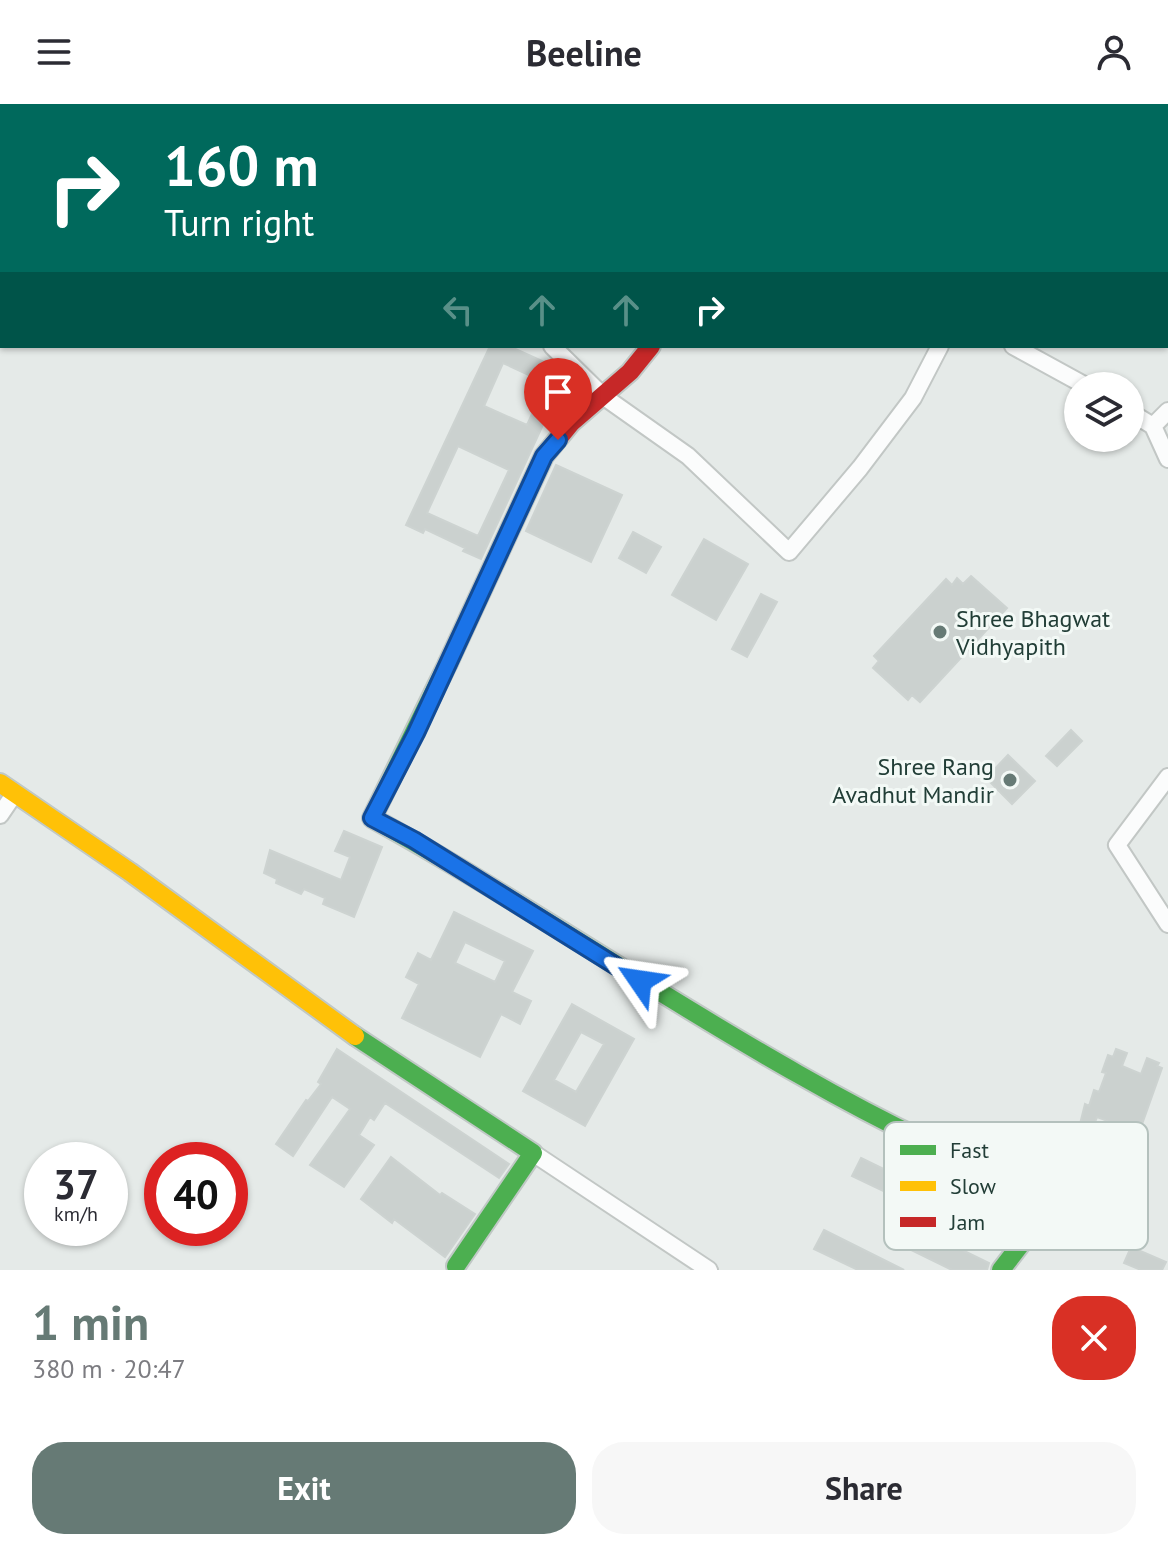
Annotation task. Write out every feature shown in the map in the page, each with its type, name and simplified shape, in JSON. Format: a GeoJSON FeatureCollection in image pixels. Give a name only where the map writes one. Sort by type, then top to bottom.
{"type":"FeatureCollection","features":[{"type":"Feature","properties":{"kind":"street"},"geometry":{"type":"LineString","coordinates":[[554,348],[603,396],[688,456],[789,552],[860,468],[913,398],[939,348]]}},
{"type":"Feature","properties":{"kind":"street"},"geometry":{"type":"LineString","coordinates":[[649,348],[630,372],[571,423],[544,456],[416,733],[372,818],[414,840],[783,1066],[890,1122]]}},
{"type":"Feature","properties":{"kind":"street"},"geometry":{"type":"LineString","coordinates":[[1017,348],[1064,374]]}},
{"type":"Feature","properties":{"kind":"street"},"geometry":{"type":"LineString","coordinates":[[1153,426],[1168,411]]}},
{"type":"Feature","properties":{"kind":"street"},"geometry":{"type":"LineString","coordinates":[[1144,421],[1153,426],[1168,459]]}},
{"type":"Feature","properties":{"kind":"street"},"geometry":{"type":"LineString","coordinates":[[1168,777],[1117,845],[1168,924]]}},
{"type":"Feature","properties":{"kind":"street"},"geometry":{"type":"LineString","coordinates":[[0,815],[8,788],[381,1055],[709,1270]]}},
{"type":"Feature","properties":{"kind":"street"},"geometry":{"type":"LineString","coordinates":[[456,1266],[533,1153]]}},
{"type":"Feature","properties":{"kind":"street"},"geometry":{"type":"LineString","coordinates":[[1001,1270],[1016,1250]]}},
{"type":"Feature","properties":{"kind":"building"},"geometry":{"type":"Polygon","coordinates":[[[489,348],[513,348],[560,369],[566,375],[481,559],[425,529],[423,533],[406,525],[489,348]],[[503,363],[484,406],[527,425],[546,383],[503,363]],[[458,446],[427,513],[478,536],[509,470],[458,446]]]}},
{"type":"Feature","properties":{"kind":"building"},"geometry":{"type":"Polygon","coordinates":[[[556,465],[622,495],[591,562],[526,531],[556,465]]]}},
{"type":"Feature","properties":{"kind":"building"},"geometry":{"type":"Polygon","coordinates":[[[633,532],[661,547],[646,573],[619,558],[633,532]]]}},
{"type":"Feature","properties":{"kind":"building"},"geometry":{"type":"Polygon","coordinates":[[[704,539],[748,564],[716,620],[672,595],[704,539]]]}},
{"type":"Feature","properties":{"kind":"building","name":"Shree Bhagwat Vidhyapith"},"geometry":{"type":"Polygon","coordinates":[[[971,576],[1007,608],[920,702],[912,695],[908,700],[873,668],[879,661],[874,656],[946,579],[952,585],[957,578],[963,584],[971,576]]]}},
{"type":"Feature","properties":{"kind":"building"},"geometry":{"type":"Polygon","coordinates":[[[761,594],[777,602],[747,657],[732,649],[761,594]]]}},
{"type":"Feature","properties":{"kind":"building"},"geometry":{"type":"Polygon","coordinates":[[[1071,730],[1082,741],[1057,766],[1046,756],[1071,730]]]}},
{"type":"Feature","properties":{"kind":"building","name":"Shree Rang Avadhut Mandir"},"geometry":{"type":"Polygon","coordinates":[[[1008,755],[1035,781],[1012,804],[986,778],[1008,755]]]}},
{"type":"Feature","properties":{"kind":"building"},"geometry":{"type":"Polygon","coordinates":[[[344,831],[382,847],[354,917],[323,904],[325,898],[304,889],[301,894],[276,883],[277,879],[264,873],[270,850],[341,880],[350,857],[335,851],[344,831]]]}},
{"type":"Feature","properties":{"kind":"building"},"geometry":{"type":"Polygon","coordinates":[[[454,912],[533,951],[512,992],[531,1001],[520,1024],[501,1014],[480,1057],[402,1018],[419,984],[406,977],[418,953],[431,960],[454,912]],[[465,942],[455,963],[495,982],[505,961],[465,942]]]}},
{"type":"Feature","properties":{"kind":"building"},"geometry":{"type":"Polygon","coordinates":[[[572,1004],[634,1039],[585,1126],[523,1091],[572,1004]],[[581,1032],[554,1080],[576,1092],[604,1044],[581,1032]]]}},
{"type":"Feature","properties":{"kind":"building"},"geometry":{"type":"Polygon","coordinates":[[[337,1049],[509,1164],[499,1178],[385,1103],[374,1120],[370,1117],[359,1135],[374,1145],[344,1187],[310,1165],[350,1109],[332,1097],[293,1156],[276,1144],[321,1084],[318,1082],[337,1049]]]}},
{"type":"Feature","properties":{"kind":"building"},"geometry":{"type":"Polygon","coordinates":[[[1116,1049],[1127,1053],[1122,1066],[1141,1074],[1147,1058],[1159,1063],[1157,1066],[1162,1068],[1143,1122],[1110,1122],[1097,1117],[1095,1122],[1080,1122],[1085,1104],[1089,1106],[1094,1090],[1099,1092],[1108,1055],[1113,1057],[1116,1049]]]}},
{"type":"Feature","properties":{"kind":"building"},"geometry":{"type":"Polygon","coordinates":[[[391,1157],[440,1195],[442,1193],[475,1214],[445,1257],[361,1199],[391,1157]]]}},
{"type":"Feature","properties":{"kind":"building"},"geometry":{"type":"Polygon","coordinates":[[[861,1158],[884,1169],[884,1191],[852,1176],[861,1158]]]}},
{"type":"Feature","properties":{"kind":"building"},"geometry":{"type":"Polygon","coordinates":[[[824,1230],[904,1270],[858,1270],[814,1249],[824,1230]]]}},
{"type":"Feature","properties":{"kind":"building"},"geometry":{"type":"Polygon","coordinates":[[[911,1250],[962,1250],[989,1263],[987,1270],[952,1270],[911,1250]]]}},
{"type":"Feature","properties":{"kind":"building"},"geometry":{"type":"Polygon","coordinates":[[[1130,1250],[1138,1250],[1166,1262],[1162,1270],[1141,1270],[1124,1263],[1130,1250]]]}},
{"type":"Feature","properties":{"kind":"traffic: fast"},"geometry":{"type":"LineString","coordinates":[[448,663],[372,818],[691,1011],[886,1122]]}},
{"type":"Feature","properties":{"kind":"traffic: fast"},"geometry":{"type":"LineString","coordinates":[[355,1036],[533,1153],[456,1266]]}},
{"type":"Feature","properties":{"kind":"traffic: fast"},"geometry":{"type":"LineString","coordinates":[[1001,1270],[1016,1250]]}},
{"type":"Feature","properties":{"kind":"traffic: slow"},"geometry":{"type":"LineString","coordinates":[[0,783],[130,872],[355,1036]]}},
{"type":"Feature","properties":{"kind":"traffic: jam"},"geometry":{"type":"LineString","coordinates":[[448,663],[544,456],[571,423],[630,372],[649,348]]}},
{"type":"Feature","properties":{"kind":"place","name":"Shree Bhagwat Vidhyapith"},"geometry":{"type":"Point","coordinates":[940,632]}},
{"type":"Feature","properties":{"kind":"place","name":"Shree Rang Avadhut Mandir"},"geometry":{"type":"Point","coordinates":[1010,780]}},
{"type":"Feature","properties":{"kind":"route"},"geometry":{"type":"LineString","coordinates":[[558,440],[544,456],[416,733],[372,818],[414,840],[640,981]]}}]}
